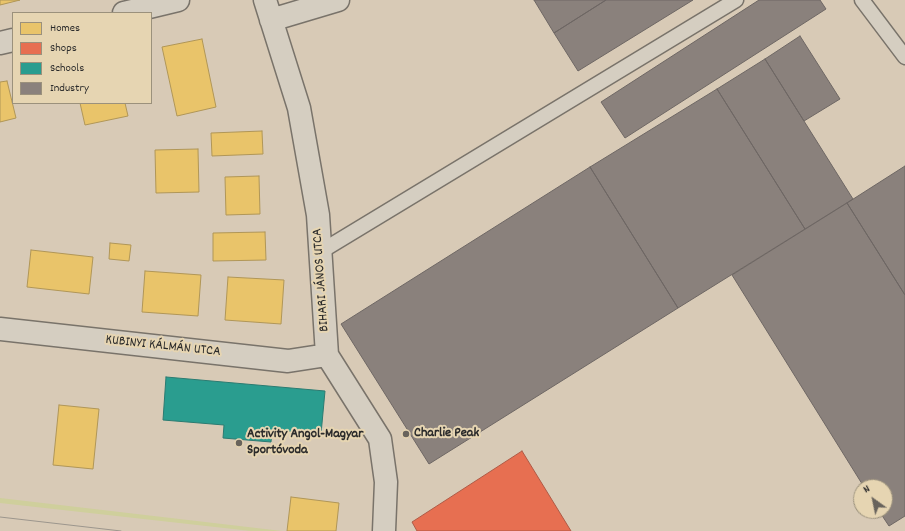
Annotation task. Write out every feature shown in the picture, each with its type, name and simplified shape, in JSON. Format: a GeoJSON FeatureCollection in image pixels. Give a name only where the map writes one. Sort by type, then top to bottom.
{"type":"FeatureCollection","features":[{"type":"Feature","properties":{"kind":"street"},"geometry":{"type":"LineString","coordinates":[[128,12],[178,0]]}},
{"type":"Feature","properties":{"kind":"street","name":"BIHARI JÁNOS UTCA"},"geometry":{"type":"LineString","coordinates":[[338,0],[268,10],[299,108],[318,216],[327,355],[380,440],[386,482],[384,531]]}},
{"type":"Feature","properties":{"kind":"street"},"geometry":{"type":"LineString","coordinates":[[0,43],[12,40]]}},
{"type":"Feature","properties":{"kind":"street","name":"KUBINYI KÁLMÁN UTCA"},"geometry":{"type":"LineString","coordinates":[[0,329],[288,361],[327,355]]}},
{"type":"Feature","properties":{"kind":"lane"},"geometry":{"type":"LineString","coordinates":[[320,252],[736,0]]}},
{"type":"Feature","properties":{"kind":"lane"},"geometry":{"type":"LineString","coordinates":[[862,0],[904,52]]}},
{"type":"Feature","properties":{"kind":"green space"},"geometry":{"type":"Polygon","coordinates":[[[0,498],[282,531],[251,531],[0,503],[0,498]]]}},
{"type":"Feature","properties":{"kind":"building: Homes"},"geometry":{"type":"Polygon","coordinates":[[[0,0],[20,0],[0,5],[0,0]]]}},
{"type":"Feature","properties":{"kind":"building: Homes"},"geometry":{"type":"Polygon","coordinates":[[[202,39],[216,107],[177,116],[162,47],[202,39]]]}},
{"type":"Feature","properties":{"kind":"building: Homes"},"geometry":{"type":"Polygon","coordinates":[[[7,81],[16,118],[0,122],[0,82],[7,81]]]}},
{"type":"Feature","properties":{"kind":"building: Homes"},"geometry":{"type":"Polygon","coordinates":[[[80,104],[125,104],[128,116],[85,125],[80,104]]]}},
{"type":"Feature","properties":{"kind":"building: Homes"},"geometry":{"type":"Polygon","coordinates":[[[262,131],[263,154],[212,156],[211,133],[262,131]]]}},
{"type":"Feature","properties":{"kind":"building: Homes"},"geometry":{"type":"Polygon","coordinates":[[[198,149],[199,192],[156,193],[155,150],[198,149]]]}},
{"type":"Feature","properties":{"kind":"building: Homes"},"geometry":{"type":"Polygon","coordinates":[[[259,176],[260,214],[226,215],[225,177],[259,176]]]}},
{"type":"Feature","properties":{"kind":"building: Homes"},"geometry":{"type":"Polygon","coordinates":[[[265,232],[266,260],[213,261],[213,233],[265,232]]]}},
{"type":"Feature","properties":{"kind":"building: Homes"},"geometry":{"type":"Polygon","coordinates":[[[110,243],[131,245],[129,261],[109,259],[110,243]]]}},
{"type":"Feature","properties":{"kind":"building: Homes"},"geometry":{"type":"Polygon","coordinates":[[[31,250],[93,257],[89,294],[27,287],[31,250]]]}},
{"type":"Feature","properties":{"kind":"building: Homes"},"geometry":{"type":"Polygon","coordinates":[[[145,271],[201,275],[198,316],[142,312],[145,271]]]}},
{"type":"Feature","properties":{"kind":"building: Homes"},"geometry":{"type":"Polygon","coordinates":[[[228,277],[284,280],[281,324],[225,320],[228,277]]]}},
{"type":"Feature","properties":{"kind":"building: Homes"},"geometry":{"type":"Polygon","coordinates":[[[59,405],[99,409],[93,469],[53,465],[59,405]]]}},
{"type":"Feature","properties":{"kind":"building: Homes"},"geometry":{"type":"Polygon","coordinates":[[[291,497],[339,503],[336,531],[287,531],[291,497]]]}},
{"type":"Feature","properties":{"kind":"building: Shops"},"geometry":{"type":"Polygon","coordinates":[[[522,451],[571,531],[417,531],[412,522],[522,451]]]}},
{"type":"Feature","properties":{"kind":"building: Schools","name":"Activity Angol-Magyar Sportóvoda"},"geometry":{"type":"Polygon","coordinates":[[[166,377],[325,391],[321,434],[272,430],[271,442],[223,438],[224,425],[163,420],[166,377]]]}},
{"type":"Feature","properties":{"kind":"building: Industry"},"geometry":{"type":"Polygon","coordinates":[[[534,0],[606,0],[554,33],[534,0]]]}},
{"type":"Feature","properties":{"kind":"building: Industry"},"geometry":{"type":"Polygon","coordinates":[[[606,0],[693,0],[578,71],[554,33],[606,0]]]}},
{"type":"Feature","properties":{"kind":"building: Industry"},"geometry":{"type":"Polygon","coordinates":[[[759,0],[820,0],[826,9],[625,138],[601,102],[759,0]]]}},
{"type":"Feature","properties":{"kind":"building: Industry"},"geometry":{"type":"Polygon","coordinates":[[[800,36],[840,99],[804,121],[765,59],[800,36]]]}},
{"type":"Feature","properties":{"kind":"building: Industry"},"geometry":{"type":"Polygon","coordinates":[[[765,59],[853,199],[805,229],[717,89],[765,59]]]}},
{"type":"Feature","properties":{"kind":"building: Industry"},"geometry":{"type":"Polygon","coordinates":[[[717,89],[805,229],[678,308],[590,167],[717,89]]]}},
{"type":"Feature","properties":{"kind":"building: Industry"},"geometry":{"type":"Polygon","coordinates":[[[905,166],[905,295],[847,203],[905,166]]]}},
{"type":"Feature","properties":{"kind":"building: Industry"},"geometry":{"type":"Polygon","coordinates":[[[590,167],[678,308],[429,464],[341,324],[590,167]]]}},
{"type":"Feature","properties":{"kind":"building: Industry"},"geometry":{"type":"Polygon","coordinates":[[[847,203],[905,295],[905,516],[889,526],[884,519],[893,519],[893,479],[859,479],[732,275],[847,203]]]}},
{"type":"Feature","properties":{"kind":"tram line"},"geometry":{"type":"LineString","coordinates":[[0,517],[121,531]]}},
{"type":"Feature","properties":{"kind":"place","name":"Charlie Peak"},"geometry":{"type":"Point","coordinates":[406,434]}},
{"type":"Feature","properties":{"kind":"place","name":"Activity Angol-Magyar Sportóvoda"},"geometry":{"type":"Point","coordinates":[239,443]}}]}
